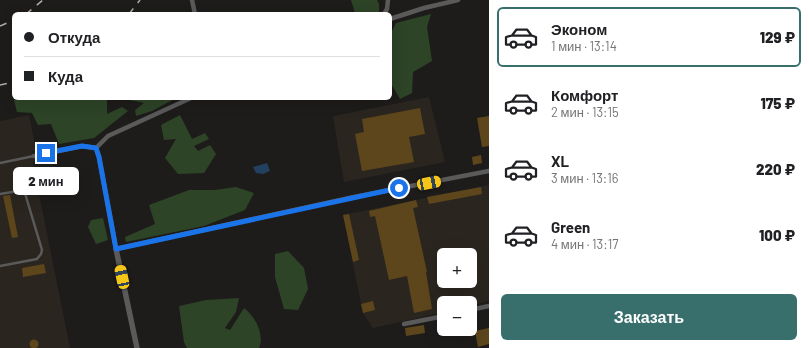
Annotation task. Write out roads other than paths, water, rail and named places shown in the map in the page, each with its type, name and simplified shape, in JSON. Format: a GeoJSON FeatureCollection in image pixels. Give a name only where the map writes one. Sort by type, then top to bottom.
{"type":"FeatureCollection","features":[{"type":"Feature","properties":{"kind":"street"},"geometry":{"type":"LineString","coordinates":[[192,0],[194,12]]}},
{"type":"Feature","properties":{"kind":"street"},"geometry":{"type":"LineString","coordinates":[[385,12],[388,0]]}},
{"type":"Feature","properties":{"kind":"street"},"geometry":{"type":"LineString","coordinates":[[392,18],[424,8],[458,0]]}},
{"type":"Feature","properties":{"kind":"street"},"geometry":{"type":"LineString","coordinates":[[96,148],[108,136],[187,100]]}},
{"type":"Feature","properties":{"kind":"street"},"geometry":{"type":"LineString","coordinates":[[34,156],[82,146],[96,148]]}},
{"type":"Feature","properties":{"kind":"street"},"geometry":{"type":"LineString","coordinates":[[96,148],[137,348]]}},
{"type":"Feature","properties":{"kind":"street"},"geometry":{"type":"LineString","coordinates":[[116,249],[354,197],[489,171]]}},
{"type":"Feature","properties":{"kind":"street"},"geometry":{"type":"LineString","coordinates":[[477,309],[489,306]]}},
{"type":"Feature","properties":{"kind":"street"},"geometry":{"type":"LineString","coordinates":[[404,324],[437,317]]}},
{"type":"Feature","properties":{"kind":"lane"},"geometry":{"type":"LineString","coordinates":[[0,163],[34,156]]}},
{"type":"Feature","properties":{"kind":"lane"},"geometry":{"type":"LineString","coordinates":[[0,194],[24,190],[42,250],[37,259],[0,266]]}},
{"type":"Feature","properties":{"kind":"water"},"geometry":{"type":"Polygon","coordinates":[[[267,163],[270,171],[263,174],[256,173],[253,167],[267,163]]]}},
{"type":"Feature","properties":{"kind":"railway"},"geometry":{"type":"LineString","coordinates":[[28,12],[43,0]]}},
{"type":"Feature","properties":{"kind":"railway"},"geometry":{"type":"LineString","coordinates":[[131,12],[140,0]]}},
{"type":"Feature","properties":{"kind":"railway"},"geometry":{"type":"LineString","coordinates":[[0,26],[12,21]]}},
{"type":"Feature","properties":{"kind":"railway"},"geometry":{"type":"LineString","coordinates":[[0,85],[12,82]]}}]}
